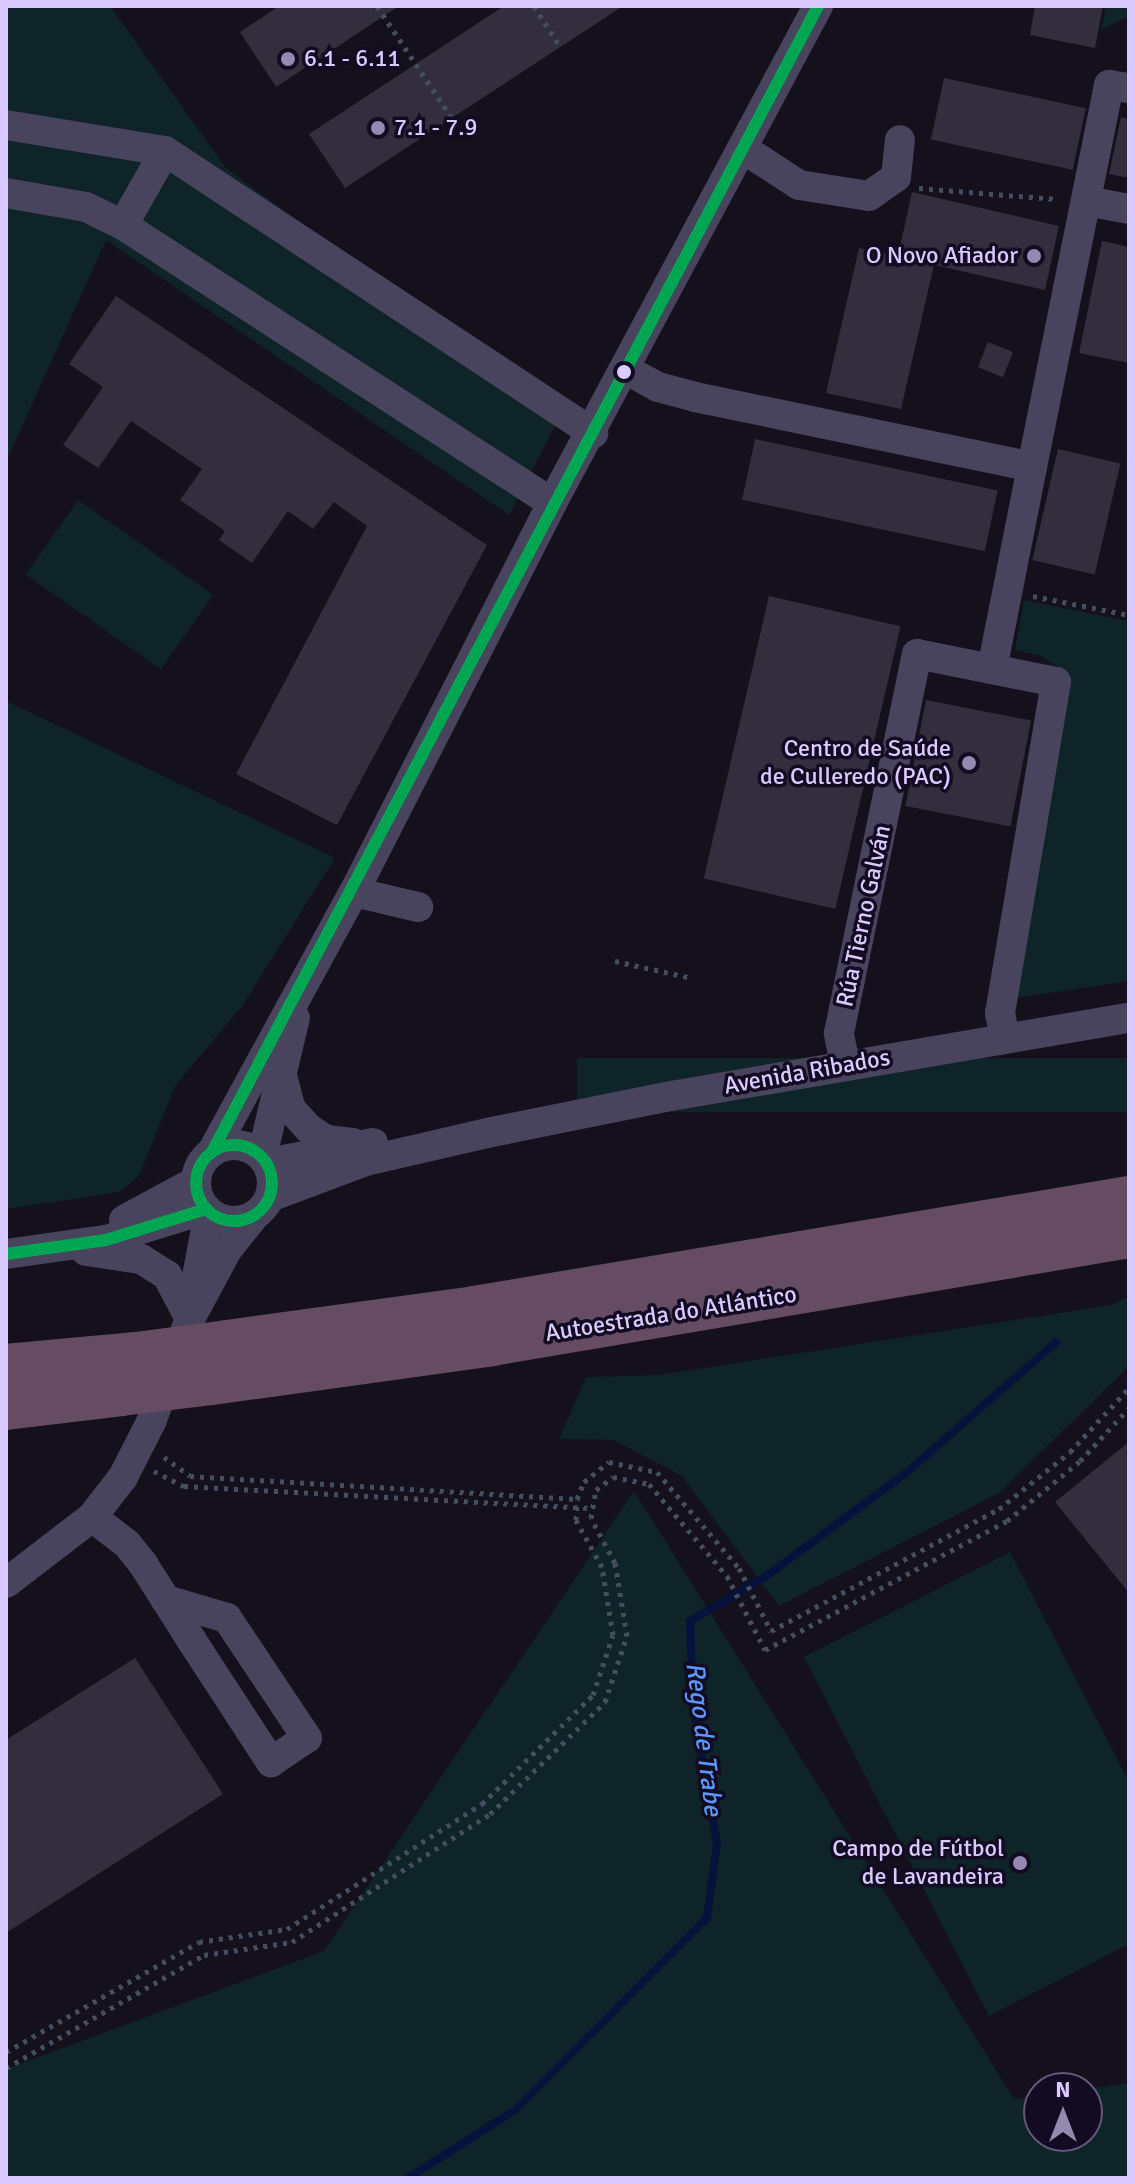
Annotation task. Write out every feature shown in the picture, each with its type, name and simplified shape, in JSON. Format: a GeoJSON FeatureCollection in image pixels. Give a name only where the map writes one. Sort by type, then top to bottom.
{"type":"FeatureCollection","features":[{"type":"Feature","properties":{"kind":"highway","name":"Autoestrada do Atlántico"},"geometry":{"type":"LineString","coordinates":[[128,1374],[227,1342],[490,1306],[1129,1198]]}},
{"type":"Feature","properties":{"kind":"highway","name":"Autoestrada do Atlántico"},"geometry":{"type":"LineString","coordinates":[[128,1374],[212,1383],[523,1339],[1129,1236]]}},
{"type":"Feature","properties":{"kind":"highway"},"geometry":{"type":"LineString","coordinates":[[6,1366],[128,1374]]}},
{"type":"Feature","properties":{"kind":"highway"},"geometry":{"type":"LineString","coordinates":[[6,1408],[128,1374]]}},
{"type":"Feature","properties":{"kind":"street"},"geometry":{"type":"LineString","coordinates":[[190,1319],[203,1201],[212,1152],[354,892],[552,503],[627,370],[818,6]]}},
{"type":"Feature","properties":{"kind":"street"},"geometry":{"type":"LineString","coordinates":[[992,669],[1109,85],[1129,88]]}},
{"type":"Feature","properties":{"kind":"street"},"geometry":{"type":"LineString","coordinates":[[6,125],[165,151],[593,433]]}},
{"type":"Feature","properties":{"kind":"street"},"geometry":{"type":"LineString","coordinates":[[742,148],[799,185],[869,196],[896,177],[900,140]]}},
{"type":"Feature","properties":{"kind":"street"},"geometry":{"type":"LineString","coordinates":[[123,225],[165,151]]}},
{"type":"Feature","properties":{"kind":"street"},"geometry":{"type":"LineString","coordinates":[[6,193],[86,207],[123,225],[552,503]]}},
{"type":"Feature","properties":{"kind":"street"},"geometry":{"type":"LineString","coordinates":[[1086,201],[1129,209]]}},
{"type":"Feature","properties":{"kind":"street"},"geometry":{"type":"LineString","coordinates":[[627,370],[658,387],[695,397],[1032,467]]}},
{"type":"Feature","properties":{"kind":"street","name":"Rúa Tierno Galván"},"geometry":{"type":"LineString","coordinates":[[845,1065],[839,1033],[917,654],[1056,682],[1000,1013],[1005,1038]]}},
{"type":"Feature","properties":{"kind":"street"},"geometry":{"type":"LineString","coordinates":[[855,959],[845,931],[858,862]]}},
{"type":"Feature","properties":{"kind":"street"},"geometry":{"type":"LineString","coordinates":[[354,892],[418,907]]}},
{"type":"Feature","properties":{"kind":"street"},"geometry":{"type":"LineString","coordinates":[[6,1583],[92,1517],[132,1460],[190,1319],[227,1250],[262,1206],[272,1179],[264,1160],[302,989]]}},
{"type":"Feature","properties":{"kind":"street","name":"Avenida Ribados"},"geometry":{"type":"LineString","coordinates":[[262,1206],[366,1161],[487,1133],[845,1065],[1129,1018]]}},
{"type":"Feature","properties":{"kind":"street"},"geometry":{"type":"LineString","coordinates":[[282,1075],[291,1109],[308,1128],[326,1140],[363,1144]]}},
{"type":"Feature","properties":{"kind":"street","name":"Avenida Ribados"},"geometry":{"type":"LineString","coordinates":[[264,1160],[363,1144],[487,1133]]}},
{"type":"Feature","properties":{"kind":"street"},"geometry":{"type":"LineString","coordinates":[[212,1152],[237,1145],[264,1160]]}},
{"type":"Feature","properties":{"kind":"street"},"geometry":{"type":"LineString","coordinates":[[52,1250],[135,1215],[203,1201],[230,1221],[262,1206]]}},
{"type":"Feature","properties":{"kind":"street"},"geometry":{"type":"LineString","coordinates":[[6,1254],[52,1250],[117,1252],[141,1259],[167,1275],[190,1319]]}},
{"type":"Feature","properties":{"kind":"street"},"geometry":{"type":"LineString","coordinates":[[92,1517],[127,1544],[271,1762],[307,1738],[227,1618],[166,1600]]}},
{"type":"Feature","properties":{"kind":"path"},"geometry":{"type":"LineString","coordinates":[[377,6],[453,120]]}},
{"type":"Feature","properties":{"kind":"path"},"geometry":{"type":"LineString","coordinates":[[534,6],[561,48]]}},
{"type":"Feature","properties":{"kind":"path"},"geometry":{"type":"LineString","coordinates":[[914,187],[1086,201]]}},
{"type":"Feature","properties":{"kind":"path"},"geometry":{"type":"LineString","coordinates":[[1009,590],[1129,615]]}},
{"type":"Feature","properties":{"kind":"path"},"geometry":{"type":"LineString","coordinates":[[615,961],[688,977]]}},
{"type":"Feature","properties":{"kind":"path"},"geometry":{"type":"LineString","coordinates":[[6,2052],[199,1942],[287,1929],[482,1804],[593,1695],[613,1635],[602,1567],[576,1520],[577,1499],[584,1482],[609,1462],[657,1472],[739,1568],[771,1631],[999,1509],[1070,1452],[1129,1388]]}},
{"type":"Feature","properties":{"kind":"path"},"geometry":{"type":"LineString","coordinates":[[6,2068],[204,1955],[292,1942],[490,1814],[605,1702],[627,1636],[618,1577],[591,1518],[596,1490],[613,1477],[649,1484],[727,1576],[765,1650],[1007,1521],[1080,1461],[1129,1408]]}},
{"type":"Feature","properties":{"kind":"path"},"geometry":{"type":"LineString","coordinates":[[164,1448],[165,1461],[190,1476],[577,1499]]}},
{"type":"Feature","properties":{"kind":"path"},"geometry":{"type":"LineString","coordinates":[[132,1460],[184,1486],[593,1508]]}},
{"type":"Feature","properties":{"kind":"green space"},"geometry":{"type":"Polygon","coordinates":[[[6,6],[110,6],[226,168],[419,310],[567,402],[509,515],[106,240],[6,462],[6,6]]]}},
{"type":"Feature","properties":{"kind":"green space"},"geometry":{"type":"Polygon","coordinates":[[[1106,6],[1129,6],[1129,16],[1101,30],[1106,6]]]}},
{"type":"Feature","properties":{"kind":"green space"},"geometry":{"type":"Polygon","coordinates":[[[78,500],[213,595],[161,669],[26,575],[78,500]]]}},
{"type":"Feature","properties":{"kind":"green space"},"geometry":{"type":"Polygon","coordinates":[[[1024,600],[1129,621],[1129,981],[1010,999],[1067,673],[1041,656],[1015,650],[1024,600]]]}},
{"type":"Feature","properties":{"kind":"green space"},"geometry":{"type":"Polygon","coordinates":[[[6,701],[335,858],[242,1006],[175,1086],[139,1176],[119,1192],[6,1209],[6,701]]]}},
{"type":"Feature","properties":{"kind":"green space"},"geometry":{"type":"Polygon","coordinates":[[[577,1058],[1129,1058],[1129,1112],[577,1112],[577,1058]]]}},
{"type":"Feature","properties":{"kind":"green space"},"geometry":{"type":"Polygon","coordinates":[[[1129,1297],[1129,1366],[999,1493],[779,1606],[682,1476],[613,1440],[559,1439],[586,1377],[659,1375],[1111,1305],[1129,1297]]]}},
{"type":"Feature","properties":{"kind":"green space"},"geometry":{"type":"Polygon","coordinates":[[[634,1491],[1014,2099],[1023,2098],[1023,2152],[1103,2152],[1103,2087],[1129,2083],[1129,2178],[6,2178],[6,2069],[324,1951],[634,1491]]]}},
{"type":"Feature","properties":{"kind":"green space","name":"Campo de Fútbol de Lavandeira"},"geometry":{"type":"Polygon","coordinates":[[[1010,1552],[1129,1782],[1129,1944],[989,2016],[804,1657],[1010,1552]]]}},
{"type":"Feature","properties":{"kind":"building","name":"6.1 - 6.11"},"geometry":{"type":"Polygon","coordinates":[[[279,6],[399,6],[276,87],[240,32],[279,6]]]}},
{"type":"Feature","properties":{"kind":"building"},"geometry":{"type":"Polygon","coordinates":[[[504,6],[623,6],[345,188],[309,134],[504,6]]]}},
{"type":"Feature","properties":{"kind":"building"},"geometry":{"type":"Polygon","coordinates":[[[1035,6],[1103,6],[1095,48],[1030,35],[1035,6]]]}},
{"type":"Feature","properties":{"kind":"building"},"geometry":{"type":"Polygon","coordinates":[[[944,78],[1086,108],[1073,170],[931,140],[944,78]]]}},
{"type":"Feature","properties":{"kind":"building"},"geometry":{"type":"Polygon","coordinates":[[[1121,117],[1129,119],[1129,178],[1109,174],[1121,117]]]}},
{"type":"Feature","properties":{"kind":"building"},"geometry":{"type":"Polygon","coordinates":[[[912,192],[1059,226],[1045,290],[934,265],[901,409],[826,393],[859,248],[898,256],[912,192]]]}},
{"type":"Feature","properties":{"kind":"building"},"geometry":{"type":"Polygon","coordinates":[[[1102,241],[1129,247],[1129,363],[1079,353],[1102,241]]]}},
{"type":"Feature","properties":{"kind":"building"},"geometry":{"type":"Polygon","coordinates":[[[116,296],[487,545],[337,825],[236,774],[367,526],[334,502],[313,529],[288,511],[252,563],[219,540],[225,531],[180,500],[202,469],[131,421],[98,468],[63,445],[103,387],[69,364],[116,296]]]}},
{"type":"Feature","properties":{"kind":"building"},"geometry":{"type":"Polygon","coordinates":[[[988,342],[1013,352],[1003,377],[978,367],[988,342]]]}},
{"type":"Feature","properties":{"kind":"building"},"geometry":{"type":"Polygon","coordinates":[[[755,439],[998,491],[985,551],[742,500],[755,439]]]}},
{"type":"Feature","properties":{"kind":"building"},"geometry":{"type":"Polygon","coordinates":[[[1058,449],[1120,463],[1095,574],[1032,560],[1058,449]]]}},
{"type":"Feature","properties":{"kind":"building"},"geometry":{"type":"Polygon","coordinates":[[[769,596],[901,626],[835,909],[704,879],[769,596]]]}},
{"type":"Feature","properties":{"kind":"building","name":"Centro de Saúde de Culleredo (PAC)"},"geometry":{"type":"Polygon","coordinates":[[[926,700],[1031,720],[1010,826],[905,806],[926,700]]]}},
{"type":"Feature","properties":{"kind":"building"},"geometry":{"type":"Polygon","coordinates":[[[1129,1442],[1129,1593],[1055,1502],[1129,1442]]]}},
{"type":"Feature","properties":{"kind":"building"},"geometry":{"type":"Polygon","coordinates":[[[135,1658],[223,1794],[6,1933],[6,1740],[135,1658]]]}},
{"type":"Feature","properties":{"kind":"waterway","name":"Rego de Trabe"},"geometry":{"type":"LineString","coordinates":[[408,2178],[515,2110],[707,1918],[717,1844],[693,1705],[690,1621],[765,1577],[906,1473],[1056,1342]]}},
{"type":"Feature","properties":{"kind":"transit line"},"geometry":{"type":"LineString","coordinates":[[212,1152],[818,6]]}},
{"type":"Feature","properties":{"kind":"transit line"},"geometry":{"type":"LineString","coordinates":[[234,1145],[249,1148],[261,1156],[269,1168],[272,1183],[269,1198],[261,1210],[249,1218],[234,1221],[219,1218],[207,1210],[199,1198],[196,1183],[199,1168],[207,1156],[219,1148],[234,1145]]}},
{"type":"Feature","properties":{"kind":"transit line"},"geometry":{"type":"LineString","coordinates":[[6,1254],[106,1240],[206,1209]]}},
{"type":"Feature","properties":{"kind":"place","name":"6.1 - 6.11"},"geometry":{"type":"Point","coordinates":[288,59]}},
{"type":"Feature","properties":{"kind":"place","name":"7.1 - 7.9"},"geometry":{"type":"Point","coordinates":[378,128]}},
{"type":"Feature","properties":{"kind":"place","name":"O Novo Afiador"},"geometry":{"type":"Point","coordinates":[1034,256]}},
{"type":"Feature","properties":{"kind":"place","name":"Centro de Saúde de Culleredo (PAC)"},"geometry":{"type":"Point","coordinates":[969,763]}},
{"type":"Feature","properties":{"kind":"place","name":"Campo de Fútbol de Lavandeira"},"geometry":{"type":"Point","coordinates":[1020,1863]}}]}
